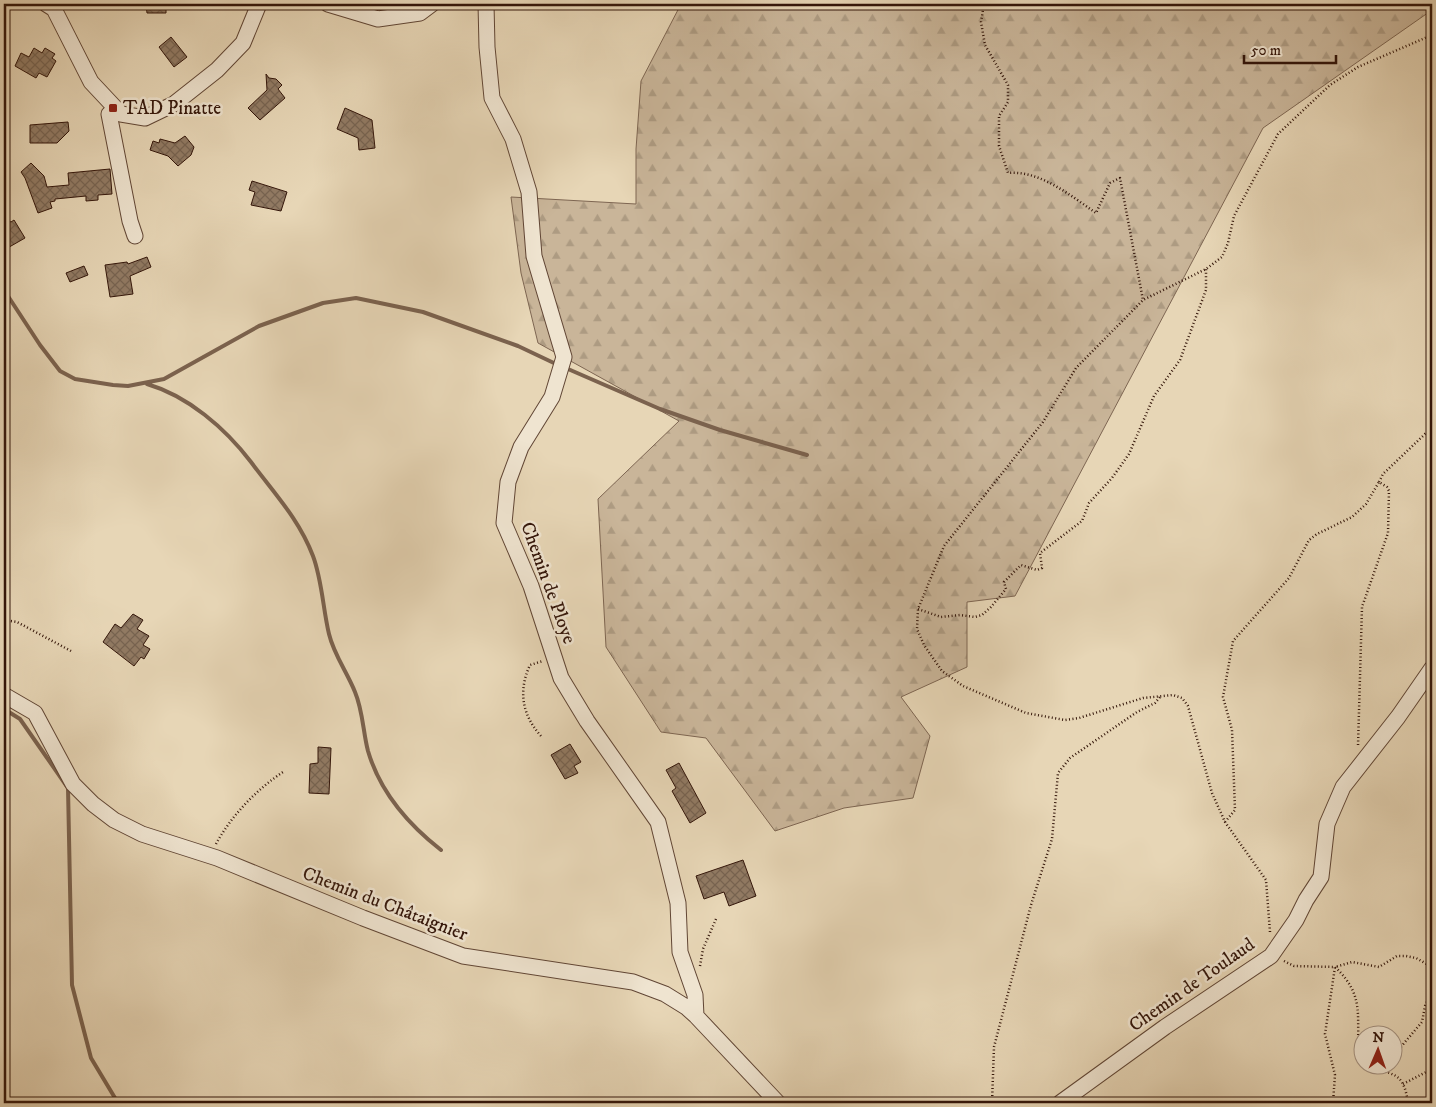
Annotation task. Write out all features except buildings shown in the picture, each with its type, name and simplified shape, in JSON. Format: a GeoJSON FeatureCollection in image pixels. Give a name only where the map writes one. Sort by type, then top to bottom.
{"type":"FeatureCollection","features":[{"type":"Feature","properties":{"kind":"street"},"geometry":{"type":"LineString","coordinates":[[46,4],[54,9],[107,116],[135,236]]}},
{"type":"Feature","properties":{"kind":"street"},"geometry":{"type":"LineString","coordinates":[[107,116],[121,114],[145,118],[174,104],[217,70],[243,43],[258,4]]}},
{"type":"Feature","properties":{"kind":"street"},"geometry":{"type":"LineString","coordinates":[[328,4],[378,19],[420,12],[432,4]]}},
{"type":"Feature","properties":{"kind":"street","name":"Chemin de Ploye"},"geometry":{"type":"LineString","coordinates":[[486,4],[487,47],[492,98],[513,139],[529,192],[534,256],[564,358],[552,397],[520,447],[508,482],[504,523],[531,586],[560,678],[586,721],[658,822],[678,903],[680,952],[695,995],[696,1016]]}},
{"type":"Feature","properties":{"kind":"street","name":"Chemin de Toulaud"},"geometry":{"type":"LineString","coordinates":[[1060,1103],[1165,1027],[1270,956],[1296,920],[1321,877],[1327,824],[1343,787],[1398,717],[1432,668]]}},
{"type":"Feature","properties":{"kind":"street","name":"Chemin du Châtaignier"},"geometry":{"type":"LineString","coordinates":[[4,695],[35,713],[73,784],[93,804],[114,820],[142,834],[210,856],[362,918],[463,956],[633,982],[665,994],[686,1006],[778,1103]]}},
{"type":"Feature","properties":{"kind":"path"},"geometry":{"type":"LineString","coordinates":[[984,4],[981,22],[985,45],[1008,85],[1008,102],[999,116],[999,146],[1008,173],[1022,172],[1034,176],[1070,195],[1096,213],[1110,183],[1120,178],[1143,300]]}},
{"type":"Feature","properties":{"kind":"path"},"geometry":{"type":"LineString","coordinates":[[1432,35],[1358,67],[1330,85],[1278,134],[1234,216],[1228,243],[1222,257],[1206,269],[1143,300],[1076,368],[1043,422],[944,546],[918,609],[917,629],[924,645],[942,671],[963,686],[1026,713],[1065,720],[1079,718],[1143,698],[1172,695],[1182,698],[1188,706],[1212,793],[1225,822],[1266,880],[1270,956],[1294,966],[1335,967],[1352,962],[1379,967],[1397,956],[1406,956],[1416,958],[1432,968]]}},
{"type":"Feature","properties":{"kind":"path"},"geometry":{"type":"LineString","coordinates":[[918,609],[941,617],[960,615],[975,617],[982,615],[1006,589],[1004,582],[1021,565],[1037,570],[1042,568],[1040,553],[1082,521],[1089,503],[1112,478],[1129,454],[1154,396],[1180,360],[1206,290],[1206,269]]}},
{"type":"Feature","properties":{"kind":"path"},"geometry":{"type":"LineString","coordinates":[[1225,822],[1235,810],[1232,730],[1223,697],[1233,641],[1289,578],[1309,540],[1317,534],[1352,517],[1366,504],[1383,474],[1425,434],[1432,431]]}},
{"type":"Feature","properties":{"kind":"path"},"geometry":{"type":"LineString","coordinates":[[1355,772],[1362,607],[1390,525],[1389,491],[1387,487],[1379,482]]}},
{"type":"Feature","properties":{"kind":"path"},"geometry":{"type":"LineString","coordinates":[[4,620],[17,622],[71,651]]}},
{"type":"Feature","properties":{"kind":"path"},"geometry":{"type":"LineString","coordinates":[[541,736],[534,728],[522,704],[524,678],[530,665],[554,658]]}},
{"type":"Feature","properties":{"kind":"path"},"geometry":{"type":"LineString","coordinates":[[992,1103],[994,1047],[1031,905],[1052,839],[1058,773],[1070,758],[1136,712],[1155,703],[1160,696]]}},
{"type":"Feature","properties":{"kind":"path"},"geometry":{"type":"LineString","coordinates":[[210,856],[222,832],[243,806],[283,772]]}},
{"type":"Feature","properties":{"kind":"path"},"geometry":{"type":"LineString","coordinates":[[700,968],[703,949],[716,919]]}},
{"type":"Feature","properties":{"kind":"path"},"geometry":{"type":"LineString","coordinates":[[1335,967],[1347,978],[1357,998],[1359,1024]]}},
{"type":"Feature","properties":{"kind":"path"},"geometry":{"type":"LineString","coordinates":[[1333,1103],[1335,1075],[1325,1034],[1335,967]]}},
{"type":"Feature","properties":{"kind":"path"},"geometry":{"type":"LineString","coordinates":[[1404,1043],[1422,1022],[1425,1006],[1432,991]]}},
{"type":"Feature","properties":{"kind":"path"},"geometry":{"type":"LineString","coordinates":[[1403,1084],[1432,1069]]}},
{"type":"Feature","properties":{"kind":"path"},"geometry":{"type":"LineString","coordinates":[[1393,1074],[1403,1084],[1408,1103]]}},
{"type":"Feature","properties":{"kind":"green space"},"geometry":{"type":"Polygon","coordinates":[[[681,4],[1432,4],[1432,10],[1263,128],[1015,596],[967,602],[967,667],[901,697],[930,736],[913,798],[844,808],[775,831],[706,738],[661,732],[606,647],[598,499],[679,421],[538,343],[521,273],[511,197],[636,204],[636,149],[641,81],[681,4]]]}},
{"type":"Feature","properties":{"kind":"waterway"},"geometry":{"type":"LineString","coordinates":[[4,290],[40,345],[60,371],[75,379],[113,385],[128,386],[164,379],[259,326],[323,303],[356,298],[423,312],[518,346],[556,364]]}},
{"type":"Feature","properties":{"kind":"waterway"},"geometry":{"type":"LineString","coordinates":[[568,369],[660,409],[720,430],[807,455]]}},
{"type":"Feature","properties":{"kind":"waterway"},"geometry":{"type":"LineString","coordinates":[[147,384],[177,396],[205,415],[230,437],[277,496],[301,530],[316,565],[329,634],[334,649],[358,699],[368,751],[373,766],[388,794],[397,806],[418,830],[441,850]]}},
{"type":"Feature","properties":{"kind":"waterway"},"geometry":{"type":"LineString","coordinates":[[4,709],[20,719],[68,788],[72,985],[91,1058],[118,1103]]}},
{"type":"Feature","properties":{"kind":"place","name":"TAD Pinatte"},"geometry":{"type":"Point","coordinates":[113,108]}}]}
